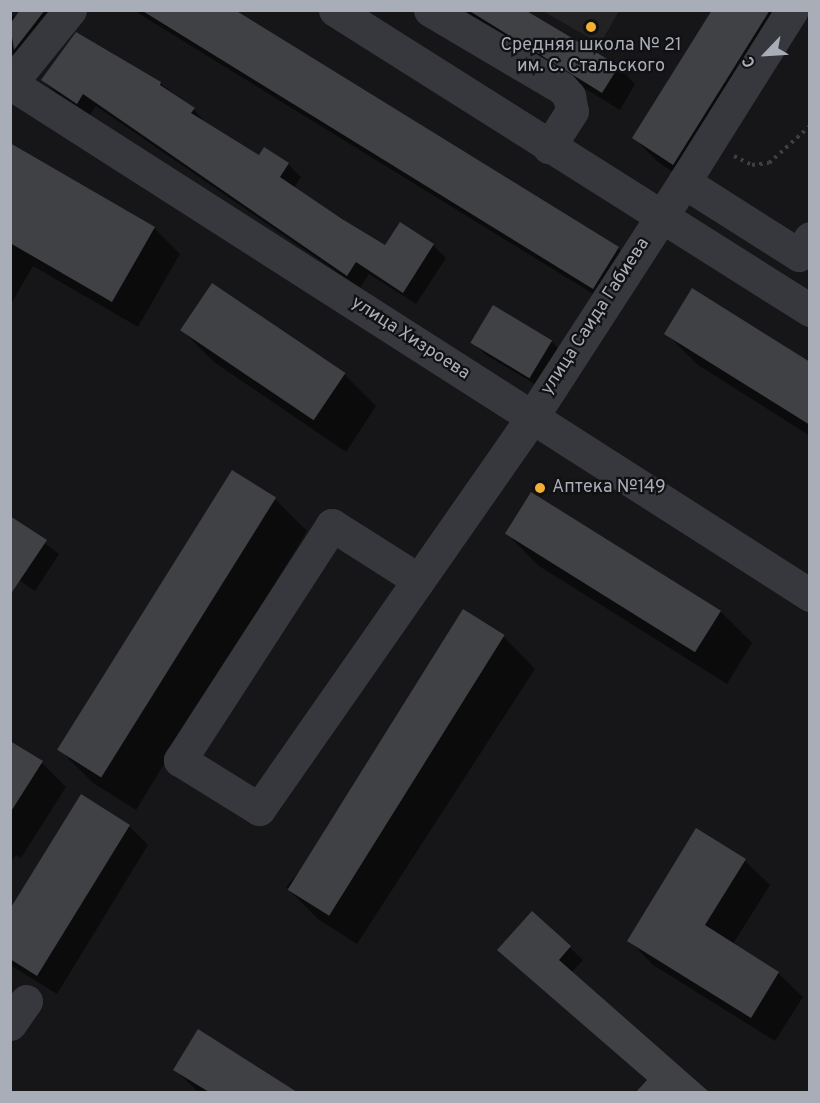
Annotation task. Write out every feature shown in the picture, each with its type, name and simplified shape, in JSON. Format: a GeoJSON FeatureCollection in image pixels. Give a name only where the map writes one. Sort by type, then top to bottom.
{"type":"FeatureCollection","features":[{"type":"Feature","properties":{"kind":"street"},"geometry":{"type":"LineString","coordinates":[[11,83],[70,10]]}},
{"type":"Feature","properties":{"kind":"street"},"geometry":{"type":"LineString","coordinates":[[335,10],[810,310]]}},
{"type":"Feature","properties":{"kind":"street"},"geometry":{"type":"LineString","coordinates":[[430,10],[562,88],[569,96],[572,111],[549,147]]}},
{"type":"Feature","properties":{"kind":"street","name":"улица Саида Габиева"},"geometry":{"type":"LineString","coordinates":[[417,579],[332,525],[180,760],[259,809],[532,417],[792,10]]}},
{"type":"Feature","properties":{"kind":"street","name":"улица Хизроева"},"geometry":{"type":"LineString","coordinates":[[11,83],[810,596]]}},
{"type":"Feature","properties":{"kind":"street"},"geometry":{"type":"LineString","coordinates":[[684,182],[799,255],[810,238]]}},
{"type":"Feature","properties":{"kind":"path"},"geometry":{"type":"LineString","coordinates":[[710,141],[752,165],[769,163],[810,126]]}},
{"type":"Feature","properties":{"kind":"shaded area","name":"Средняя школа № 21 им. С. Стальского"},"geometry":{"type":"Polygon","coordinates":[[[543,11],[619,11],[600,44],[543,11]]]}},
{"type":"Feature","properties":{"kind":"building"},"geometry":{"type":"Polygon","coordinates":[[[20,10],[45,10],[14,50],[10,24],[20,10]]]}},
{"type":"Feature","properties":{"kind":"building"},"geometry":{"type":"Polygon","coordinates":[[[141,10],[235,10],[619,247],[593,289],[141,10]]]}},
{"type":"Feature","properties":{"kind":"building"},"geometry":{"type":"Polygon","coordinates":[[[468,10],[525,10],[619,66],[602,93],[468,10]]]}},
{"type":"Feature","properties":{"kind":"building"},"geometry":{"type":"Polygon","coordinates":[[[712,10],[770,10],[673,165],[632,138],[712,10]]]}},
{"type":"Feature","properties":{"kind":"building"},"geometry":{"type":"Polygon","coordinates":[[[76,32],[161,82],[160,85],[195,108],[191,113],[259,155],[264,147],[289,163],[280,177],[385,245],[400,222],[434,244],[403,293],[356,262],[347,276],[83,94],[77,104],[41,80],[76,32]]]}},
{"type":"Feature","properties":{"kind":"building"},"geometry":{"type":"Polygon","coordinates":[[[10,143],[155,227],[112,302],[10,243],[10,143]]]}},
{"type":"Feature","properties":{"kind":"building"},"geometry":{"type":"Polygon","coordinates":[[[212,283],[345,373],[314,420],[180,330],[212,283]]]}},
{"type":"Feature","properties":{"kind":"building"},"geometry":{"type":"Polygon","coordinates":[[[692,288],[810,362],[810,425],[664,334],[692,288]]]}},
{"type":"Feature","properties":{"kind":"building"},"geometry":{"type":"Polygon","coordinates":[[[493,305],[552,341],[529,378],[470,343],[493,305]]]}},
{"type":"Feature","properties":{"kind":"building"},"geometry":{"type":"Polygon","coordinates":[[[232,470],[276,498],[101,777],[57,750],[232,470]]]}},
{"type":"Feature","properties":{"kind":"building"},"geometry":{"type":"Polygon","coordinates":[[[531,492],[721,611],[695,652],[505,534],[531,492]]]}},
{"type":"Feature","properties":{"kind":"building"},"geometry":{"type":"Polygon","coordinates":[[[10,516],[47,540],[10,595],[10,516]]]}},
{"type":"Feature","properties":{"kind":"building"},"geometry":{"type":"Polygon","coordinates":[[[463,609],[505,635],[329,916],[288,890],[463,609]]]}},
{"type":"Feature","properties":{"kind":"building"},"geometry":{"type":"Polygon","coordinates":[[[10,741],[43,761],[10,813],[10,741]]]}},
{"type":"Feature","properties":{"kind":"building"},"geometry":{"type":"Polygon","coordinates":[[[81,794],[130,825],[37,976],[10,959],[10,909],[81,794]]]}},
{"type":"Feature","properties":{"kind":"building"},"geometry":{"type":"Polygon","coordinates":[[[696,828],[746,859],[705,925],[779,972],[751,1018],[627,941],[696,828]]]}},
{"type":"Feature","properties":{"kind":"building"},"geometry":{"type":"Polygon","coordinates":[[[532,911],[571,946],[559,960],[709,1092],[636,1092],[647,1080],[497,950],[532,911]]]}},
{"type":"Feature","properties":{"kind":"building"},"geometry":{"type":"Polygon","coordinates":[[[198,1029],[297,1092],[209,1092],[173,1070],[198,1029]]]}},
{"type":"Feature","properties":{"kind":"place","name":"Средняя школа № 21 им. С. Стальского"},"geometry":{"type":"Point","coordinates":[591,27]}},
{"type":"Feature","properties":{"kind":"place","name":"Аптека №149"},"geometry":{"type":"Point","coordinates":[540,488]}}]}
